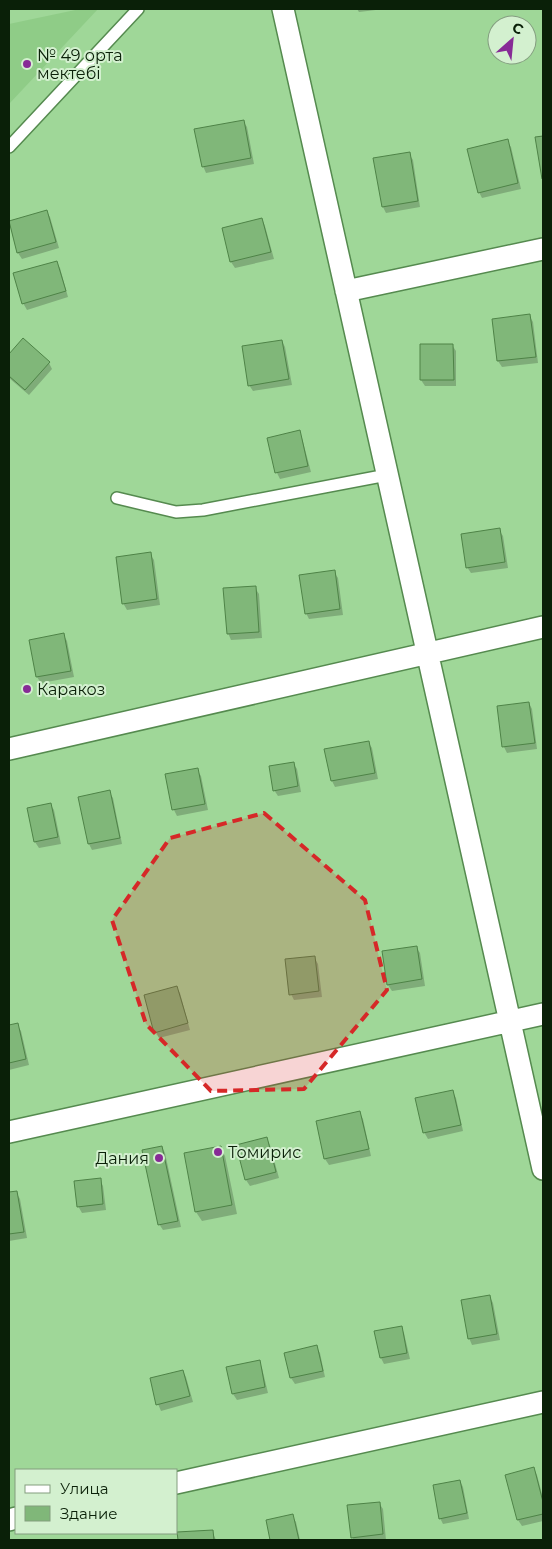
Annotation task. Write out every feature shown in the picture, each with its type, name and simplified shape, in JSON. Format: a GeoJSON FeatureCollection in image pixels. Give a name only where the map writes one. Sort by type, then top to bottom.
{"type":"FeatureCollection","features":[{"type":"Feature","properties":{"kind":"street"},"geometry":{"type":"LineString","coordinates":[[283,9],[543,1169]]}},
{"type":"Feature","properties":{"kind":"street"},"geometry":{"type":"LineString","coordinates":[[346,291],[543,249]]}},
{"type":"Feature","properties":{"kind":"street"},"geometry":{"type":"LineString","coordinates":[[9,750],[543,627]]}},
{"type":"Feature","properties":{"kind":"street"},"geometry":{"type":"LineString","coordinates":[[9,1132],[543,1014]]}},
{"type":"Feature","properties":{"kind":"street"},"geometry":{"type":"LineString","coordinates":[[178,1483],[543,1402]]}},
{"type":"Feature","properties":{"kind":"lane"},"geometry":{"type":"LineString","coordinates":[[9,148],[138,9]]}},
{"type":"Feature","properties":{"kind":"lane"},"geometry":{"type":"LineString","coordinates":[[117,498],[176,512],[203,510],[387,475]]}},
{"type":"Feature","properties":{"kind":"highlighted area"},"geometry":{"type":"Polygon","coordinates":[[[264,813],[365,900],[387,990],[304,1089],[211,1091],[146,1024],[112,920],[170,838],[264,813]]]}},
{"type":"Feature","properties":{"kind":"shaded area","name":"№ 49 орта мектебі"},"geometry":{"type":"Polygon","coordinates":[[[80,9],[98,9],[9,104],[9,24],[80,9]]]}},
{"type":"Feature","properties":{"kind":"building"},"geometry":{"type":"Polygon","coordinates":[[[244,120],[251,158],[202,167],[194,129],[244,120]]]}},
{"type":"Feature","properties":{"kind":"building"},"geometry":{"type":"Polygon","coordinates":[[[543,136],[543,179],[542,179],[535,137],[543,136]]]}},
{"type":"Feature","properties":{"kind":"building"},"geometry":{"type":"Polygon","coordinates":[[[508,139],[518,183],[478,193],[467,149],[508,139]]]}},
{"type":"Feature","properties":{"kind":"building"},"geometry":{"type":"Polygon","coordinates":[[[410,152],[418,201],[382,207],[373,158],[410,152]]]}},
{"type":"Feature","properties":{"kind":"building"},"geometry":{"type":"Polygon","coordinates":[[[47,210],[56,242],[17,253],[9,221],[47,210]]]}},
{"type":"Feature","properties":{"kind":"building"},"geometry":{"type":"Polygon","coordinates":[[[262,218],[271,252],[230,262],[222,228],[262,218]]]}},
{"type":"Feature","properties":{"kind":"building"},"geometry":{"type":"Polygon","coordinates":[[[57,261],[66,291],[22,304],[13,273],[57,261]]]}},
{"type":"Feature","properties":{"kind":"building"},"geometry":{"type":"Polygon","coordinates":[[[530,314],[536,357],[497,361],[492,319],[530,314]]]}},
{"type":"Feature","properties":{"kind":"building"},"geometry":{"type":"Polygon","coordinates":[[[23,338],[50,362],[25,390],[9,376],[9,354],[23,338]]]}},
{"type":"Feature","properties":{"kind":"building"},"geometry":{"type":"Polygon","coordinates":[[[282,340],[289,379],[248,386],[242,346],[282,340]]]}},
{"type":"Feature","properties":{"kind":"building"},"geometry":{"type":"Polygon","coordinates":[[[420,344],[453,344],[454,380],[420,380],[420,344]]]}},
{"type":"Feature","properties":{"kind":"building"},"geometry":{"type":"Polygon","coordinates":[[[300,430],[308,466],[275,473],[267,438],[300,430]]]}},
{"type":"Feature","properties":{"kind":"building"},"geometry":{"type":"Polygon","coordinates":[[[500,528],[505,562],[466,568],[461,534],[500,528]]]}},
{"type":"Feature","properties":{"kind":"building"},"geometry":{"type":"Polygon","coordinates":[[[151,552],[157,599],[122,604],[116,557],[151,552]]]}},
{"type":"Feature","properties":{"kind":"building"},"geometry":{"type":"Polygon","coordinates":[[[335,570],[340,609],[305,614],[299,575],[335,570]]]}},
{"type":"Feature","properties":{"kind":"building"},"geometry":{"type":"Polygon","coordinates":[[[256,586],[259,632],[227,634],[223,588],[256,586]]]}},
{"type":"Feature","properties":{"kind":"building"},"geometry":{"type":"Polygon","coordinates":[[[64,633],[71,671],[36,677],[29,640],[64,633]]]}},
{"type":"Feature","properties":{"kind":"building"},"geometry":{"type":"Polygon","coordinates":[[[529,702],[535,743],[502,747],[497,706],[529,702]]]}},
{"type":"Feature","properties":{"kind":"building"},"geometry":{"type":"Polygon","coordinates":[[[369,741],[375,773],[331,781],[324,749],[369,741]]]}},
{"type":"Feature","properties":{"kind":"building"},"geometry":{"type":"Polygon","coordinates":[[[294,762],[298,786],[273,791],[269,766],[294,762]]]}},
{"type":"Feature","properties":{"kind":"building"},"geometry":{"type":"Polygon","coordinates":[[[198,768],[205,804],[172,810],[165,774],[198,768]]]}},
{"type":"Feature","properties":{"kind":"building"},"geometry":{"type":"Polygon","coordinates":[[[110,790],[120,838],[88,844],[78,797],[110,790]]]}},
{"type":"Feature","properties":{"kind":"building"},"geometry":{"type":"Polygon","coordinates":[[[51,803],[58,837],[34,842],[27,808],[51,803]]]}},
{"type":"Feature","properties":{"kind":"building"},"geometry":{"type":"Polygon","coordinates":[[[417,946],[422,979],[387,985],[382,951],[417,946]]]}},
{"type":"Feature","properties":{"kind":"building"},"geometry":{"type":"Polygon","coordinates":[[[315,956],[319,991],[289,995],[285,959],[315,956]]]}},
{"type":"Feature","properties":{"kind":"building"},"geometry":{"type":"Polygon","coordinates":[[[177,986],[188,1023],[154,1033],[144,995],[177,986]]]}},
{"type":"Feature","properties":{"kind":"building"},"geometry":{"type":"Polygon","coordinates":[[[18,1023],[26,1059],[9,1063],[9,1025],[18,1023]]]}},
{"type":"Feature","properties":{"kind":"building"},"geometry":{"type":"Polygon","coordinates":[[[453,1090],[461,1125],[423,1133],[415,1098],[453,1090]]]}},
{"type":"Feature","properties":{"kind":"building"},"geometry":{"type":"Polygon","coordinates":[[[360,1111],[369,1149],[324,1159],[316,1121],[360,1111]]]}},
{"type":"Feature","properties":{"kind":"building"},"geometry":{"type":"Polygon","coordinates":[[[267,1137],[276,1172],[245,1180],[236,1145],[267,1137]]]}},
{"type":"Feature","properties":{"kind":"building"},"geometry":{"type":"Polygon","coordinates":[[[162,1146],[178,1221],[158,1225],[142,1150],[162,1146]]]}},
{"type":"Feature","properties":{"kind":"building"},"geometry":{"type":"Polygon","coordinates":[[[221,1146],[232,1205],[195,1212],[184,1153],[221,1146]]]}},
{"type":"Feature","properties":{"kind":"building"},"geometry":{"type":"Polygon","coordinates":[[[101,1178],[103,1204],[77,1207],[74,1181],[101,1178]]]}},
{"type":"Feature","properties":{"kind":"building"},"geometry":{"type":"Polygon","coordinates":[[[17,1191],[24,1232],[9,1234],[9,1192],[17,1191]]]}},
{"type":"Feature","properties":{"kind":"building"},"geometry":{"type":"Polygon","coordinates":[[[490,1295],[497,1334],[468,1339],[461,1300],[490,1295]]]}},
{"type":"Feature","properties":{"kind":"building"},"geometry":{"type":"Polygon","coordinates":[[[402,1326],[407,1353],[380,1358],[374,1331],[402,1326]]]}},
{"type":"Feature","properties":{"kind":"building"},"geometry":{"type":"Polygon","coordinates":[[[317,1345],[323,1371],[290,1378],[284,1353],[317,1345]]]}},
{"type":"Feature","properties":{"kind":"building"},"geometry":{"type":"Polygon","coordinates":[[[260,1360],[265,1387],[232,1394],[226,1367],[260,1360]]]}},
{"type":"Feature","properties":{"kind":"building"},"geometry":{"type":"Polygon","coordinates":[[[183,1370],[190,1396],[156,1405],[150,1378],[183,1370]]]}},
{"type":"Feature","properties":{"kind":"building"},"geometry":{"type":"Polygon","coordinates":[[[534,1467],[543,1502],[543,1514],[517,1520],[505,1475],[534,1467]]]}},
{"type":"Feature","properties":{"kind":"building"},"geometry":{"type":"Polygon","coordinates":[[[460,1480],[467,1513],[439,1519],[433,1485],[460,1480]]]}},
{"type":"Feature","properties":{"kind":"building"},"geometry":{"type":"Polygon","coordinates":[[[380,1502],[383,1534],[351,1538],[347,1505],[380,1502]]]}},
{"type":"Feature","properties":{"kind":"building"},"geometry":{"type":"Polygon","coordinates":[[[293,1514],[299,1540],[270,1540],[266,1520],[293,1514]]]}},
{"type":"Feature","properties":{"kind":"building"},"geometry":{"type":"Polygon","coordinates":[[[213,1530],[214,1540],[178,1540],[178,1532],[213,1530]]]}},
{"type":"Feature","properties":{"kind":"place","name":"№ 49 орта мектебі"},"geometry":{"type":"Point","coordinates":[27,64]}},
{"type":"Feature","properties":{"kind":"place","name":"Каракоз"},"geometry":{"type":"Point","coordinates":[27,689]}},
{"type":"Feature","properties":{"kind":"place","name":"Томирис"},"geometry":{"type":"Point","coordinates":[218,1152]}},
{"type":"Feature","properties":{"kind":"place","name":"Дания"},"geometry":{"type":"Point","coordinates":[159,1158]}}]}
